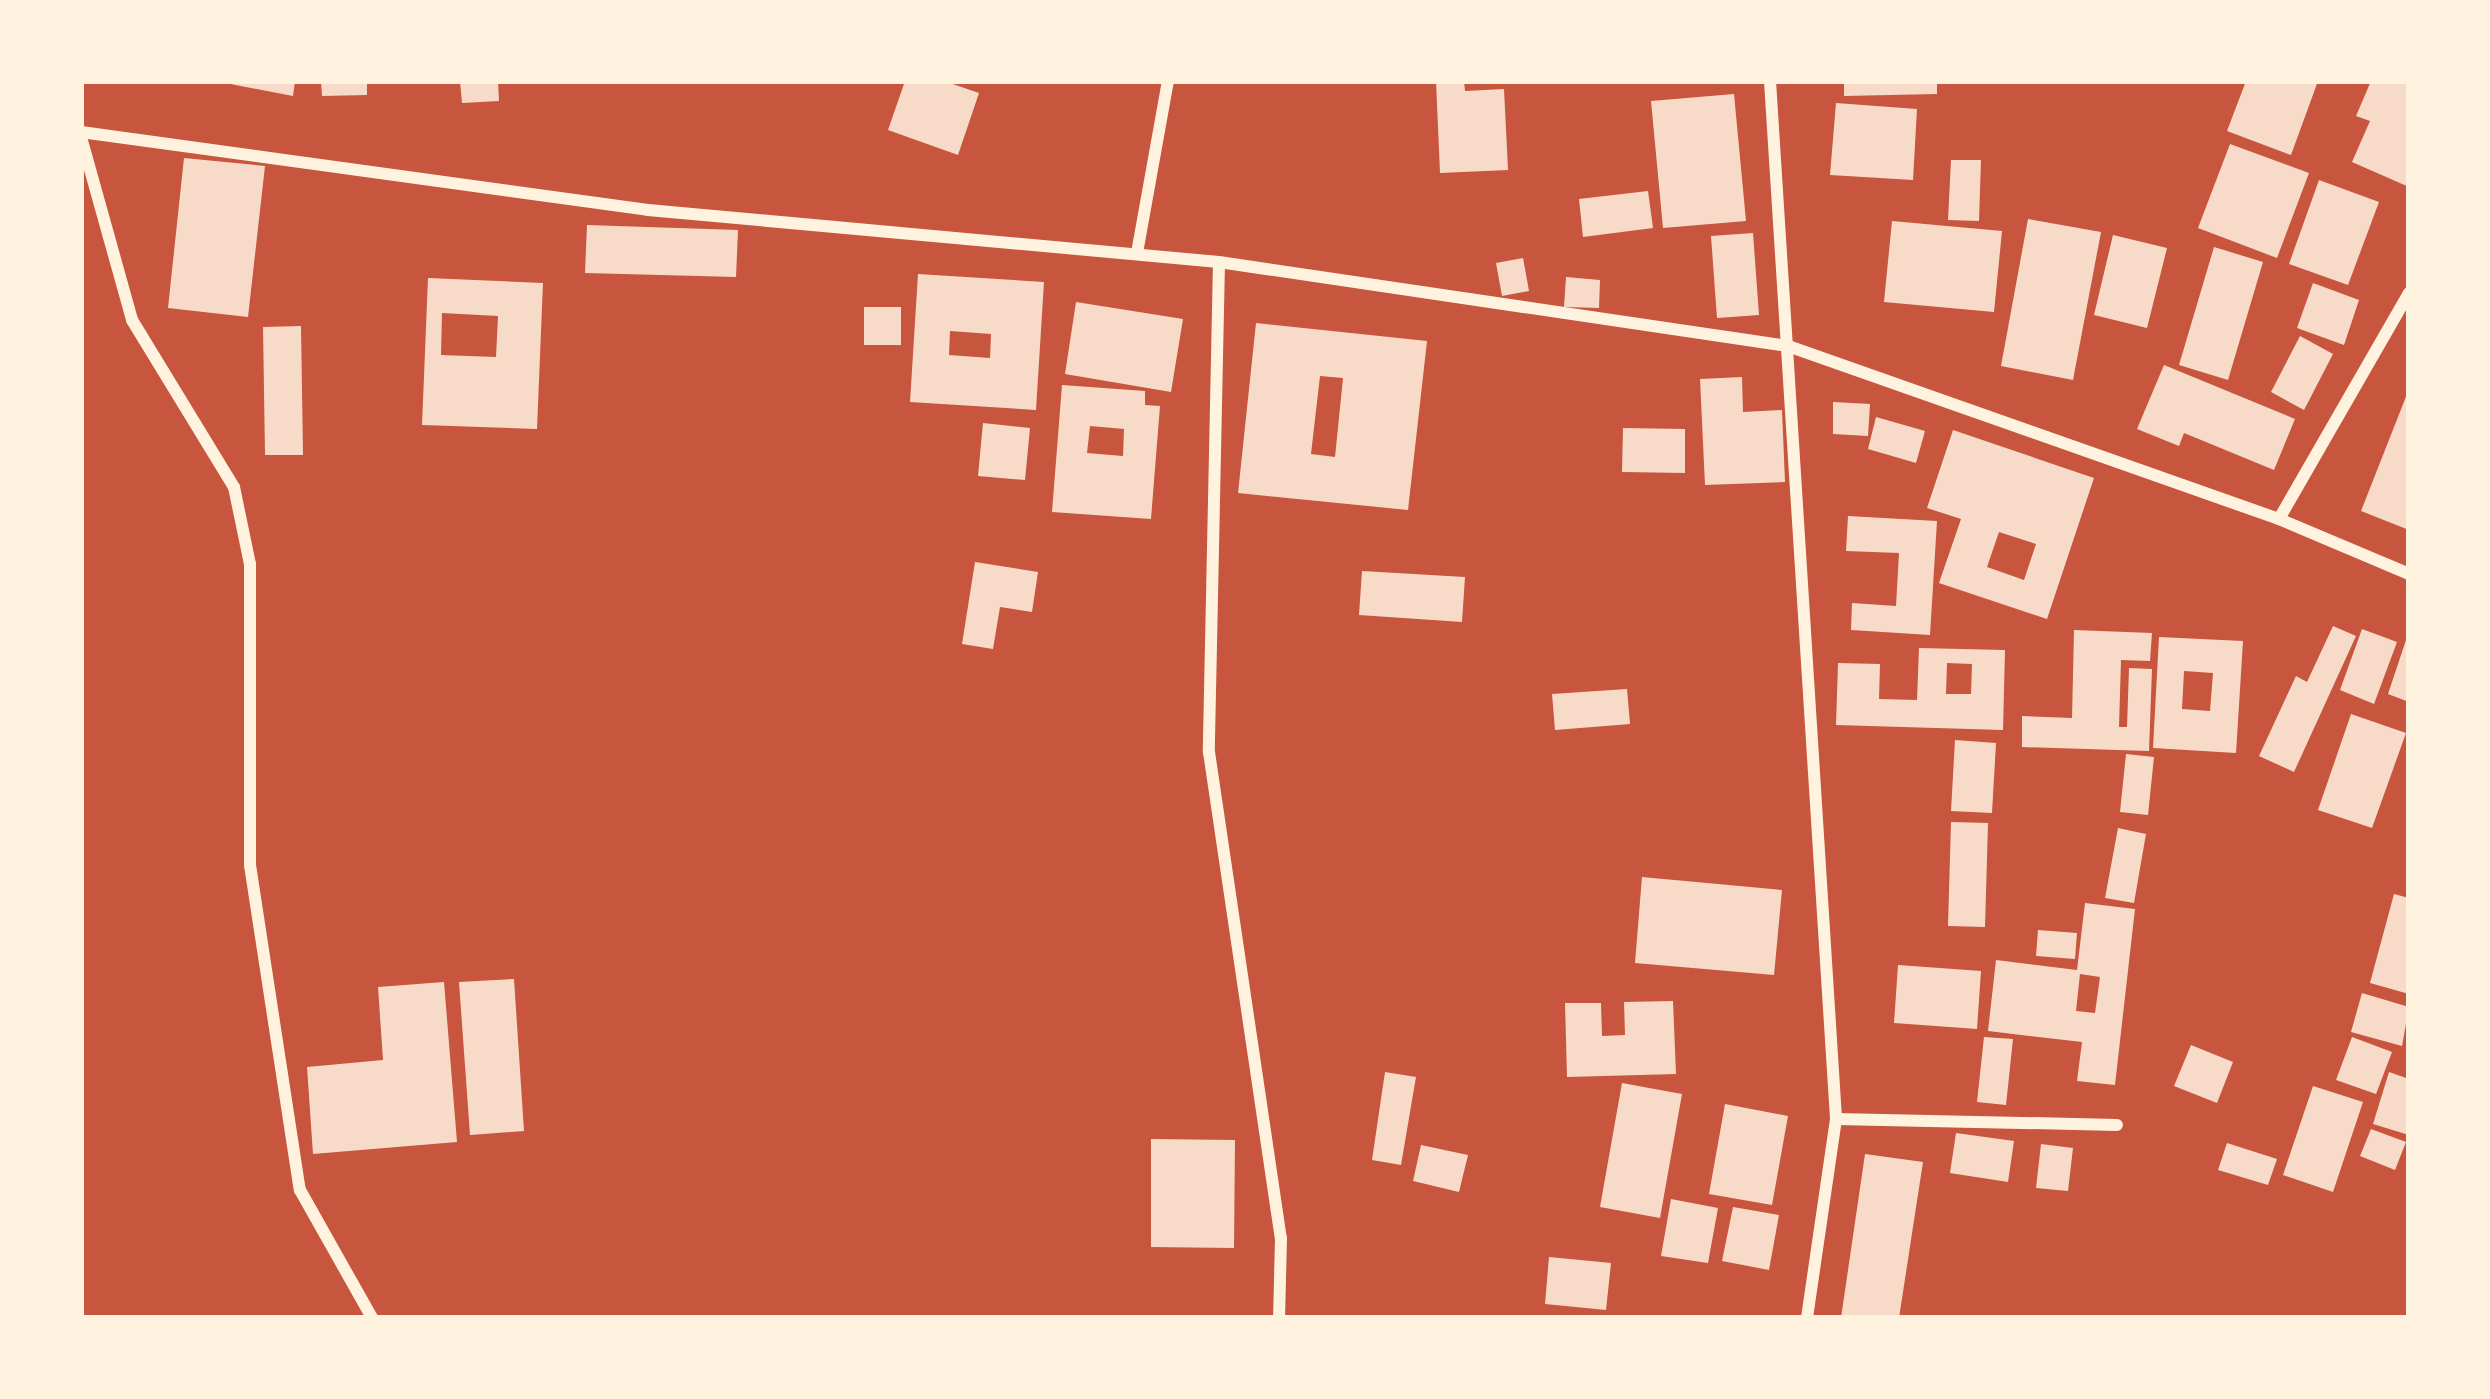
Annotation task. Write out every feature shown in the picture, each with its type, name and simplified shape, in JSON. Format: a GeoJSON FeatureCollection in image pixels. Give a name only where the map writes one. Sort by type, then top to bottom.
{"type":"FeatureCollection","features":[{"type":"Feature","properties":{"kind":"street"},"geometry":{"type":"LineString","coordinates":[[1137,254],[1168,81]]}},
{"type":"Feature","properties":{"kind":"street"},"geometry":{"type":"LineString","coordinates":[[1770,81],[1836,1119],[1807,1318]]}},
{"type":"Feature","properties":{"kind":"street"},"geometry":{"type":"LineString","coordinates":[[372,1318],[300,1190],[250,865],[250,564],[234,487],[132,320],[81,134],[648,210],[1219,262],[1788,346],[2279,519],[2409,574]]}},
{"type":"Feature","properties":{"kind":"street"},"geometry":{"type":"LineString","coordinates":[[1219,262],[1209,752],[1281,1238],[1280,1318]]}},
{"type":"Feature","properties":{"kind":"street"},"geometry":{"type":"LineString","coordinates":[[2279,519],[2409,293]]}},
{"type":"Feature","properties":{"kind":"street"},"geometry":{"type":"LineString","coordinates":[[1836,1119],[2117,1125]]}},
{"type":"Feature","properties":{"kind":"building"},"geometry":{"type":"Polygon","coordinates":[[[215,81],[295,81],[293,96],[215,81]]]}},
{"type":"Feature","properties":{"kind":"building"},"geometry":{"type":"Polygon","coordinates":[[[321,81],[367,81],[367,95],[322,96],[321,81]]]}},
{"type":"Feature","properties":{"kind":"building"},"geometry":{"type":"Polygon","coordinates":[[[460,81],[498,81],[499,101],[462,103],[460,81]]]}},
{"type":"Feature","properties":{"kind":"building"},"geometry":{"type":"Polygon","coordinates":[[[905,81],[944,81],[979,93],[958,155],[888,130],[905,81]]]}},
{"type":"Feature","properties":{"kind":"building"},"geometry":{"type":"Polygon","coordinates":[[[1436,81],[1464,81],[1465,91],[1504,89],[1508,170],[1440,173],[1436,81]]]}},
{"type":"Feature","properties":{"kind":"building"},"geometry":{"type":"Polygon","coordinates":[[[1844,81],[1937,81],[1937,94],[1844,96],[1844,81]]]}},
{"type":"Feature","properties":{"kind":"building"},"geometry":{"type":"Polygon","coordinates":[[[2246,81],[2318,81],[2291,155],[2227,131],[2246,81]]]}},
{"type":"Feature","properties":{"kind":"building"},"geometry":{"type":"Polygon","coordinates":[[[2371,81],[2409,81],[2409,187],[2352,162],[2370,121],[2356,116],[2371,81]]]}},
{"type":"Feature","properties":{"kind":"building"},"geometry":{"type":"Polygon","coordinates":[[[1734,94],[1746,221],[1663,228],[1651,101],[1734,94]]]}},
{"type":"Feature","properties":{"kind":"building"},"geometry":{"type":"Polygon","coordinates":[[[1836,103],[1917,109],[1913,180],[1830,175],[1836,103]]]}},
{"type":"Feature","properties":{"kind":"building"},"geometry":{"type":"Polygon","coordinates":[[[2230,144],[2309,173],[2277,258],[2198,228],[2230,144]]]}},
{"type":"Feature","properties":{"kind":"building"},"geometry":{"type":"Polygon","coordinates":[[[184,158],[265,166],[248,317],[168,308],[184,158]]]}},
{"type":"Feature","properties":{"kind":"building"},"geometry":{"type":"Polygon","coordinates":[[[1951,160],[1981,160],[1979,221],[1948,220],[1951,160]]]}},
{"type":"Feature","properties":{"kind":"building"},"geometry":{"type":"Polygon","coordinates":[[[2319,180],[2379,202],[2348,285],[2289,264],[2319,180]]]}},
{"type":"Feature","properties":{"kind":"building"},"geometry":{"type":"Polygon","coordinates":[[[1648,191],[1653,228],[1583,237],[1579,199],[1648,191]]]}},
{"type":"Feature","properties":{"kind":"building"},"geometry":{"type":"Polygon","coordinates":[[[2028,219],[2101,232],[2073,380],[2001,366],[2028,219]]]}},
{"type":"Feature","properties":{"kind":"building"},"geometry":{"type":"Polygon","coordinates":[[[1892,221],[2002,231],[1994,312],[1884,302],[1892,221]]]}},
{"type":"Feature","properties":{"kind":"building"},"geometry":{"type":"Polygon","coordinates":[[[587,225],[738,230],[736,277],[585,273],[587,225]]]}},
{"type":"Feature","properties":{"kind":"building"},"geometry":{"type":"Polygon","coordinates":[[[1753,233],[1759,315],[1717,318],[1711,236],[1753,233]]]}},
{"type":"Feature","properties":{"kind":"building"},"geometry":{"type":"Polygon","coordinates":[[[2113,235],[2167,248],[2147,328],[2094,315],[2113,235]]]}},
{"type":"Feature","properties":{"kind":"building"},"geometry":{"type":"Polygon","coordinates":[[[2214,247],[2263,262],[2228,380],[2179,365],[2214,247]]]}},
{"type":"Feature","properties":{"kind":"building"},"geometry":{"type":"Polygon","coordinates":[[[1523,258],[1529,291],[1502,296],[1496,263],[1523,258]]]}},
{"type":"Feature","properties":{"kind":"building"},"geometry":{"type":"Polygon","coordinates":[[[918,274],[1044,282],[1036,410],[910,402],[918,274]],[[950,331],[949,355],[990,358],[991,334],[950,331]]]}},
{"type":"Feature","properties":{"kind":"building"},"geometry":{"type":"Polygon","coordinates":[[[1566,277],[1600,280],[1599,308],[1564,307],[1566,277]]]}},
{"type":"Feature","properties":{"kind":"building"},"geometry":{"type":"Polygon","coordinates":[[[428,278],[543,283],[537,429],[422,425],[428,278]],[[442,313],[441,355],[496,357],[498,316],[442,313]]]}},
{"type":"Feature","properties":{"kind":"building"},"geometry":{"type":"Polygon","coordinates":[[[2313,283],[2359,300],[2344,345],[2297,328],[2313,283]]]}},
{"type":"Feature","properties":{"kind":"building"},"geometry":{"type":"Polygon","coordinates":[[[1076,302],[1183,319],[1171,392],[1065,374],[1076,302]]]}},
{"type":"Feature","properties":{"kind":"building"},"geometry":{"type":"Polygon","coordinates":[[[864,307],[901,307],[901,345],[864,345],[864,307]]]}},
{"type":"Feature","properties":{"kind":"building"},"geometry":{"type":"Polygon","coordinates":[[[1256,323],[1427,341],[1408,510],[1238,493],[1256,323]],[[1320,376],[1311,454],[1335,457],[1343,378],[1320,376]]]}},
{"type":"Feature","properties":{"kind":"building"},"geometry":{"type":"Polygon","coordinates":[[[301,326],[303,455],[265,455],[263,327],[301,326]]]}},
{"type":"Feature","properties":{"kind":"building"},"geometry":{"type":"Polygon","coordinates":[[[2300,336],[2333,354],[2304,410],[2271,392],[2300,336]]]}},
{"type":"Feature","properties":{"kind":"building"},"geometry":{"type":"Polygon","coordinates":[[[2164,365],[2295,419],[2274,470],[2184,433],[2179,446],[2137,429],[2164,365]]]}},
{"type":"Feature","properties":{"kind":"building"},"geometry":{"type":"Polygon","coordinates":[[[1742,377],[1743,412],[1782,410],[1785,482],[1705,485],[1700,379],[1742,377]]]}},
{"type":"Feature","properties":{"kind":"building"},"geometry":{"type":"Polygon","coordinates":[[[1062,385],[1145,391],[1145,405],[1160,406],[1151,519],[1052,512],[1062,385]],[[1090,426],[1087,453],[1123,456],[1124,429],[1090,426]]]}},
{"type":"Feature","properties":{"kind":"building"},"geometry":{"type":"Polygon","coordinates":[[[2409,389],[2409,530],[2361,511],[2409,389]]]}},
{"type":"Feature","properties":{"kind":"building"},"geometry":{"type":"Polygon","coordinates":[[[1833,402],[1870,404],[1868,436],[1833,434],[1833,402]]]}},
{"type":"Feature","properties":{"kind":"building"},"geometry":{"type":"Polygon","coordinates":[[[1876,417],[1925,431],[1916,463],[1868,449],[1876,417]]]}},
{"type":"Feature","properties":{"kind":"building"},"geometry":{"type":"Polygon","coordinates":[[[983,423],[1030,428],[1025,480],[978,476],[983,423]]]}},
{"type":"Feature","properties":{"kind":"building"},"geometry":{"type":"Polygon","coordinates":[[[1623,428],[1685,429],[1685,473],[1622,472],[1623,428]]]}},
{"type":"Feature","properties":{"kind":"building"},"geometry":{"type":"Polygon","coordinates":[[[1953,430],[2094,478],[2047,619],[1939,583],[1961,519],[1927,508],[1953,430]],[[1999,532],[1987,567],[2024,580],[2036,544],[1999,532]]]}},
{"type":"Feature","properties":{"kind":"building"},"geometry":{"type":"Polygon","coordinates":[[[1848,516],[1937,521],[1930,635],[1851,630],[1852,603],[1896,606],[1899,553],[1846,551],[1848,516]]]}},
{"type":"Feature","properties":{"kind":"building"},"geometry":{"type":"Polygon","coordinates":[[[975,562],[1038,572],[1032,612],[1000,607],[993,649],[962,644],[975,562]]]}},
{"type":"Feature","properties":{"kind":"building"},"geometry":{"type":"Polygon","coordinates":[[[1362,571],[1465,577],[1462,622],[1359,615],[1362,571]]]}},
{"type":"Feature","properties":{"kind":"building"},"geometry":{"type":"Polygon","coordinates":[[[2333,626],[2356,636],[2294,772],[2259,756],[2296,676],[2307,682],[2333,626]]]}},
{"type":"Feature","properties":{"kind":"building"},"geometry":{"type":"Polygon","coordinates":[[[2362,629],[2397,642],[2374,704],[2340,690],[2362,629]]]}},
{"type":"Feature","properties":{"kind":"building"},"geometry":{"type":"Polygon","coordinates":[[[2074,630],[2152,633],[2150,661],[2121,660],[2119,727],[2127,727],[2129,668],[2152,669],[2149,751],[2022,747],[2022,716],[2072,718],[2074,630]]]}},
{"type":"Feature","properties":{"kind":"building"},"geometry":{"type":"Polygon","coordinates":[[[2409,634],[2409,702],[2388,694],[2409,634]]]}},
{"type":"Feature","properties":{"kind":"building"},"geometry":{"type":"Polygon","coordinates":[[[2159,637],[2243,641],[2236,753],[2153,748],[2159,637]],[[2184,671],[2182,709],[2210,711],[2213,673],[2184,671]]]}},
{"type":"Feature","properties":{"kind":"building"},"geometry":{"type":"Polygon","coordinates":[[[1919,648],[2005,650],[2003,730],[1836,725],[1838,663],[1880,664],[1879,699],[1917,700],[1919,648]],[[1947,663],[1946,694],[1971,694],[1972,664],[1947,663]]]}},
{"type":"Feature","properties":{"kind":"building"},"geometry":{"type":"Polygon","coordinates":[[[1627,689],[1630,724],[1555,730],[1552,694],[1627,689]]]}},
{"type":"Feature","properties":{"kind":"building"},"geometry":{"type":"Polygon","coordinates":[[[2351,714],[2406,733],[2372,828],[2318,810],[2351,714]]]}},
{"type":"Feature","properties":{"kind":"building"},"geometry":{"type":"Polygon","coordinates":[[[1955,740],[1996,743],[1992,813],[1951,811],[1955,740]]]}},
{"type":"Feature","properties":{"kind":"building"},"geometry":{"type":"Polygon","coordinates":[[[2126,754],[2154,757],[2148,815],[2120,812],[2126,754]]]}},
{"type":"Feature","properties":{"kind":"building"},"geometry":{"type":"Polygon","coordinates":[[[1951,822],[1988,823],[1985,927],[1948,926],[1951,822]]]}},
{"type":"Feature","properties":{"kind":"building"},"geometry":{"type":"Polygon","coordinates":[[[2118,828],[2146,834],[2134,903],[2105,898],[2118,828]]]}},
{"type":"Feature","properties":{"kind":"building"},"geometry":{"type":"Polygon","coordinates":[[[1642,877],[1782,890],[1774,975],[1635,963],[1642,877]]]}},
{"type":"Feature","properties":{"kind":"building"},"geometry":{"type":"Polygon","coordinates":[[[2394,894],[2409,898],[2409,994],[2370,983],[2394,894]]]}},
{"type":"Feature","properties":{"kind":"building"},"geometry":{"type":"Polygon","coordinates":[[[2085,903],[2135,909],[2115,1085],[2077,1081],[2082,1042],[1988,1031],[1996,960],[2077,970],[2085,903]],[[2080,974],[2076,1011],[2095,1013],[2100,977],[2080,974]]]}},
{"type":"Feature","properties":{"kind":"building"},"geometry":{"type":"Polygon","coordinates":[[[2038,930],[2077,933],[2075,959],[2036,956],[2038,930]]]}},
{"type":"Feature","properties":{"kind":"building"},"geometry":{"type":"Polygon","coordinates":[[[1898,965],[1981,971],[1977,1029],[1894,1023],[1898,965]]]}},
{"type":"Feature","properties":{"kind":"building"},"geometry":{"type":"Polygon","coordinates":[[[514,979],[524,1131],[470,1135],[459,982],[514,979]]]}},
{"type":"Feature","properties":{"kind":"building"},"geometry":{"type":"Polygon","coordinates":[[[444,982],[457,1142],[313,1154],[307,1067],[383,1060],[378,987],[444,982]]]}},
{"type":"Feature","properties":{"kind":"building"},"geometry":{"type":"Polygon","coordinates":[[[2362,993],[2409,1007],[2402,1046],[2351,1032],[2362,993]]]}},
{"type":"Feature","properties":{"kind":"building"},"geometry":{"type":"Polygon","coordinates":[[[1673,1001],[1676,1074],[1567,1077],[1565,1003],[1601,1003],[1602,1036],[1625,1035],[1624,1002],[1673,1001]]]}},
{"type":"Feature","properties":{"kind":"building"},"geometry":{"type":"Polygon","coordinates":[[[1984,1037],[2013,1039],[2006,1105],[1977,1102],[1984,1037]]]}},
{"type":"Feature","properties":{"kind":"building"},"geometry":{"type":"Polygon","coordinates":[[[2352,1037],[2392,1052],[2376,1094],[2336,1080],[2352,1037]]]}},
{"type":"Feature","properties":{"kind":"building"},"geometry":{"type":"Polygon","coordinates":[[[2191,1045],[2233,1062],[2217,1103],[2174,1086],[2191,1045]]]}},
{"type":"Feature","properties":{"kind":"building"},"geometry":{"type":"Polygon","coordinates":[[[1385,1072],[1416,1077],[1401,1165],[1372,1160],[1385,1072]]]}},
{"type":"Feature","properties":{"kind":"building"},"geometry":{"type":"Polygon","coordinates":[[[2389,1072],[2409,1079],[2409,1135],[2373,1124],[2389,1072]]]}},
{"type":"Feature","properties":{"kind":"building"},"geometry":{"type":"Polygon","coordinates":[[[1622,1083],[1682,1094],[1660,1218],[1600,1207],[1622,1083]]]}},
{"type":"Feature","properties":{"kind":"building"},"geometry":{"type":"Polygon","coordinates":[[[2313,1086],[2363,1102],[2333,1192],[2283,1175],[2313,1086]]]}},
{"type":"Feature","properties":{"kind":"building"},"geometry":{"type":"Polygon","coordinates":[[[1725,1104],[1788,1116],[1772,1205],[1709,1194],[1725,1104]]]}},
{"type":"Feature","properties":{"kind":"building"},"geometry":{"type":"Polygon","coordinates":[[[2371,1129],[2406,1142],[2395,1170],[2360,1156],[2371,1129]]]}},
{"type":"Feature","properties":{"kind":"building"},"geometry":{"type":"Polygon","coordinates":[[[1956,1133],[2014,1141],[2008,1182],[1950,1173],[1956,1133]]]}},
{"type":"Feature","properties":{"kind":"building"},"geometry":{"type":"Polygon","coordinates":[[[1151,1139],[1235,1140],[1234,1248],[1151,1247],[1151,1139]]]}},
{"type":"Feature","properties":{"kind":"building"},"geometry":{"type":"Polygon","coordinates":[[[2227,1143],[2277,1159],[2268,1185],[2218,1170],[2227,1143]]]}},
{"type":"Feature","properties":{"kind":"building"},"geometry":{"type":"Polygon","coordinates":[[[2041,1144],[2073,1148],[2068,1191],[2036,1188],[2041,1144]]]}},
{"type":"Feature","properties":{"kind":"building"},"geometry":{"type":"Polygon","coordinates":[[[1421,1145],[1468,1155],[1459,1192],[1413,1181],[1421,1145]]]}},
{"type":"Feature","properties":{"kind":"building"},"geometry":{"type":"Polygon","coordinates":[[[1865,1154],[1923,1162],[1899,1318],[1841,1318],[1865,1154]]]}},
{"type":"Feature","properties":{"kind":"building"},"geometry":{"type":"Polygon","coordinates":[[[1671,1199],[1718,1208],[1708,1263],[1661,1256],[1671,1199]]]}},
{"type":"Feature","properties":{"kind":"building"},"geometry":{"type":"Polygon","coordinates":[[[1733,1207],[1779,1215],[1769,1270],[1722,1261],[1733,1207]]]}},
{"type":"Feature","properties":{"kind":"building"},"geometry":{"type":"Polygon","coordinates":[[[1549,1257],[1611,1263],[1606,1310],[1545,1304],[1549,1257]]]}}]}
